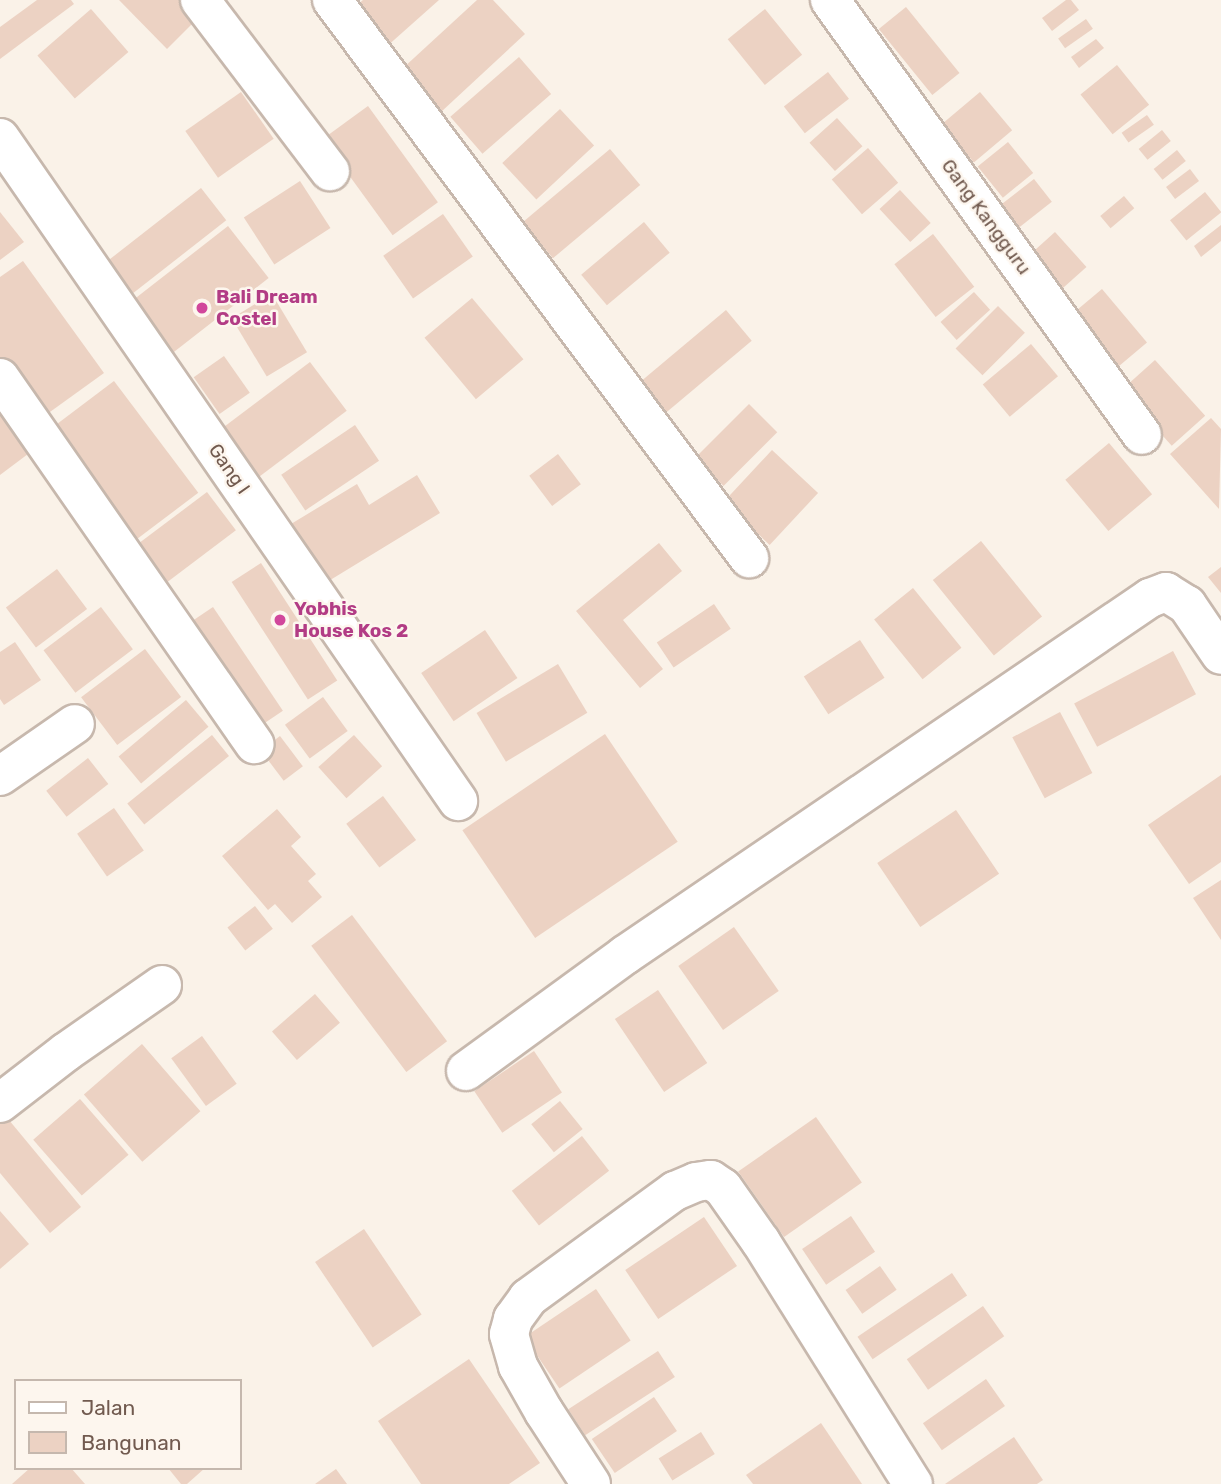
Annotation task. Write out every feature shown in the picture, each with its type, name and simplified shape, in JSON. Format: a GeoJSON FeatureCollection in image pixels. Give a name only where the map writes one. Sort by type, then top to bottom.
{"type":"FeatureCollection","features":[{"type":"Feature","properties":{"kind":"street"},"geometry":{"type":"LineString","coordinates":[[200,0],[330,171]]}},
{"type":"Feature","properties":{"kind":"street"},"geometry":{"type":"LineString","coordinates":[[332,0],[749,558]]}},
{"type":"Feature","properties":{"kind":"street","name":"Gang Kangguru"},"geometry":{"type":"LineString","coordinates":[[830,0],[1142,435]]}},
{"type":"Feature","properties":{"kind":"street","name":"Gang I"},"geometry":{"type":"LineString","coordinates":[[0,138],[458,801]]}},
{"type":"Feature","properties":{"kind":"street"},"geometry":{"type":"LineString","coordinates":[[0,379],[254,744]]}},
{"type":"Feature","properties":{"kind":"street"},"geometry":{"type":"LineString","coordinates":[[466,1071],[625,955],[1150,598],[1166,592],[1187,605],[1221,655]]}},
{"type":"Feature","properties":{"kind":"street"},"geometry":{"type":"LineString","coordinates":[[0,776],[75,724]]}},
{"type":"Feature","properties":{"kind":"street"},"geometry":{"type":"LineString","coordinates":[[0,1103],[66,1052],[162,985]]}},
{"type":"Feature","properties":{"kind":"street"},"geometry":{"type":"LineString","coordinates":[[591,1484],[544,1412],[519,1366],[509,1334],[513,1319],[528,1298],[675,1191],[696,1182],[711,1180],[723,1188],[761,1242],[913,1484]]}},
{"type":"Feature","properties":{"kind":"building"},"geometry":{"type":"Polygon","coordinates":[[[37,0],[71,0],[74,4],[0,59],[0,27],[37,0]]]}},
{"type":"Feature","properties":{"kind":"building"},"geometry":{"type":"Polygon","coordinates":[[[119,0],[187,0],[202,14],[167,49],[119,0]]]}},
{"type":"Feature","properties":{"kind":"building"},"geometry":{"type":"Polygon","coordinates":[[[363,0],[439,0],[385,48],[351,10],[363,0]]]}},
{"type":"Feature","properties":{"kind":"building"},"geometry":{"type":"Polygon","coordinates":[[[477,0],[493,0],[525,34],[441,112],[402,69],[477,0]]]}},
{"type":"Feature","properties":{"kind":"building"},"geometry":{"type":"Polygon","coordinates":[[[1066,0],[1071,0],[1079,10],[1052,31],[1042,18],[1066,0]]]}},
{"type":"Feature","properties":{"kind":"building"},"geometry":{"type":"Polygon","coordinates":[[[906,7],[959,73],[932,95],[879,29],[906,7]]]}},
{"type":"Feature","properties":{"kind":"building"},"geometry":{"type":"Polygon","coordinates":[[[91,9],[128,52],[75,99],[37,56],[91,9]]]}},
{"type":"Feature","properties":{"kind":"building"},"geometry":{"type":"Polygon","coordinates":[[[765,9],[802,55],[765,85],[728,39],[765,9]]]}},
{"type":"Feature","properties":{"kind":"building"},"geometry":{"type":"Polygon","coordinates":[[[1086,19],[1093,29],[1065,48],[1058,39],[1086,19]]]}},
{"type":"Feature","properties":{"kind":"building"},"geometry":{"type":"Polygon","coordinates":[[[1096,39],[1104,48],[1079,68],[1071,57],[1096,39]]]}},
{"type":"Feature","properties":{"kind":"building"},"geometry":{"type":"Polygon","coordinates":[[[519,57],[551,94],[482,154],[450,117],[519,57]]]}},
{"type":"Feature","properties":{"kind":"building"},"geometry":{"type":"Polygon","coordinates":[[[1117,65],[1149,105],[1113,134],[1080,95],[1117,65]]]}},
{"type":"Feature","properties":{"kind":"building"},"geometry":{"type":"Polygon","coordinates":[[[828,72],[849,99],[805,133],[784,106],[828,72]]]}},
{"type":"Feature","properties":{"kind":"building"},"geometry":{"type":"Polygon","coordinates":[[[241,92],[274,139],[218,178],[185,131],[241,92]]]}},
{"type":"Feature","properties":{"kind":"building"},"geometry":{"type":"Polygon","coordinates":[[[980,92],[1012,130],[974,162],[942,124],[980,92]]]}},
{"type":"Feature","properties":{"kind":"building"},"geometry":{"type":"Polygon","coordinates":[[[368,106],[438,202],[393,235],[323,139],[368,106]]]}},
{"type":"Feature","properties":{"kind":"building"},"geometry":{"type":"Polygon","coordinates":[[[560,109],[594,146],[536,199],[502,163],[560,109]]]}},
{"type":"Feature","properties":{"kind":"building"},"geometry":{"type":"Polygon","coordinates":[[[1147,115],[1154,125],[1128,143],[1122,133],[1147,115]]]}},
{"type":"Feature","properties":{"kind":"building"},"geometry":{"type":"Polygon","coordinates":[[[837,118],[862,146],[835,171],[810,143],[837,118]]]}},
{"type":"Feature","properties":{"kind":"building"},"geometry":{"type":"Polygon","coordinates":[[[1162,130],[1171,141],[1147,160],[1139,149],[1162,130]]]}},
{"type":"Feature","properties":{"kind":"building"},"geometry":{"type":"Polygon","coordinates":[[[1008,142],[1033,173],[1003,198],[978,167],[1008,142]]]}},
{"type":"Feature","properties":{"kind":"building"},"geometry":{"type":"Polygon","coordinates":[[[868,148],[898,183],[862,214],[832,179],[868,148]]]}},
{"type":"Feature","properties":{"kind":"building"},"geometry":{"type":"Polygon","coordinates":[[[610,149],[640,185],[553,258],[523,222],[610,149]]]}},
{"type":"Feature","properties":{"kind":"building"},"geometry":{"type":"Polygon","coordinates":[[[1177,150],[1186,161],[1162,180],[1154,169],[1177,150]]]}},
{"type":"Feature","properties":{"kind":"building"},"geometry":{"type":"Polygon","coordinates":[[[1190,169],[1199,181],[1175,199],[1166,187],[1190,169]]]}},
{"type":"Feature","properties":{"kind":"building"},"geometry":{"type":"Polygon","coordinates":[[[1034,179],[1052,202],[1019,228],[1001,205],[1034,179]]]}},
{"type":"Feature","properties":{"kind":"building"},"geometry":{"type":"Polygon","coordinates":[[[300,181],[330,228],[274,264],[244,217],[300,181]]]}},
{"type":"Feature","properties":{"kind":"building"},"geometry":{"type":"Polygon","coordinates":[[[201,188],[226,220],[120,303],[95,271],[201,188]]]}},
{"type":"Feature","properties":{"kind":"building"},"geometry":{"type":"Polygon","coordinates":[[[900,190],[931,223],[910,242],[880,209],[900,190]]]}},
{"type":"Feature","properties":{"kind":"building"},"geometry":{"type":"Polygon","coordinates":[[[1205,192],[1221,212],[1186,241],[1170,220],[1205,192]]]}},
{"type":"Feature","properties":{"kind":"building"},"geometry":{"type":"Polygon","coordinates":[[[1124,196],[1134,208],[1111,228],[1100,216],[1124,196]]]}},
{"type":"Feature","properties":{"kind":"building"},"geometry":{"type":"Polygon","coordinates":[[[0,212],[24,242],[0,260],[0,212]]]}},
{"type":"Feature","properties":{"kind":"building"},"geometry":{"type":"Polygon","coordinates":[[[443,214],[473,257],[413,298],[383,256],[443,214]]]}},
{"type":"Feature","properties":{"kind":"building"},"geometry":{"type":"Polygon","coordinates":[[[644,222],[670,253],[607,305],[581,275],[644,222]]]}},
{"type":"Feature","properties":{"kind":"building"},"geometry":{"type":"Polygon","coordinates":[[[1221,225],[1221,241],[1201,257],[1194,246],[1221,225]]]}},
{"type":"Feature","properties":{"kind":"building"},"geometry":{"type":"Polygon","coordinates":[[[228,226],[269,278],[168,357],[127,305],[228,226]]]}},
{"type":"Feature","properties":{"kind":"building"},"geometry":{"type":"Polygon","coordinates":[[[1055,232],[1086,267],[1056,294],[1025,259],[1055,232]]]}},
{"type":"Feature","properties":{"kind":"building"},"geometry":{"type":"Polygon","coordinates":[[[933,234],[974,287],[936,317],[894,264],[933,234]]]}},
{"type":"Feature","properties":{"kind":"building"},"geometry":{"type":"Polygon","coordinates":[[[23,261],[104,373],[43,417],[0,358],[0,277],[23,261]]]}},
{"type":"Feature","properties":{"kind":"building"},"geometry":{"type":"Polygon","coordinates":[[[1102,289],[1147,343],[1116,368],[1071,315],[1102,289]]]}},
{"type":"Feature","properties":{"kind":"building"},"geometry":{"type":"Polygon","coordinates":[[[974,292],[990,310],[957,340],[941,322],[974,292]]]}},
{"type":"Feature","properties":{"kind":"building"},"geometry":{"type":"Polygon","coordinates":[[[272,294],[307,352],[267,376],[232,318],[272,294]]]}},
{"type":"Feature","properties":{"kind":"building"},"geometry":{"type":"Polygon","coordinates":[[[472,298],[523,359],[476,399],[425,338],[472,298]]]}},
{"type":"Feature","properties":{"kind":"building"},"geometry":{"type":"Polygon","coordinates":[[[998,306],[1025,333],[982,375],[956,348],[998,306]]]}},
{"type":"Feature","properties":{"kind":"building"},"geometry":{"type":"Polygon","coordinates":[[[726,310],[752,341],[664,414],[639,383],[726,310]]]}},
{"type":"Feature","properties":{"kind":"building"},"geometry":{"type":"Polygon","coordinates":[[[1031,344],[1058,376],[1010,417],[983,384],[1031,344]]]}},
{"type":"Feature","properties":{"kind":"building"},"geometry":{"type":"Polygon","coordinates":[[[224,356],[250,393],[220,414],[194,377],[224,356]]]}},
{"type":"Feature","properties":{"kind":"building"},"geometry":{"type":"Polygon","coordinates":[[[1155,360],[1205,416],[1172,446],[1122,390],[1155,360]]]}},
{"type":"Feature","properties":{"kind":"building"},"geometry":{"type":"Polygon","coordinates":[[[310,362],[347,411],[259,477],[222,428],[310,362]]]}},
{"type":"Feature","properties":{"kind":"building"},"geometry":{"type":"Polygon","coordinates":[[[114,381],[198,493],[134,541],[50,429],[114,381]]]}},
{"type":"Feature","properties":{"kind":"building"},"geometry":{"type":"Polygon","coordinates":[[[0,400],[36,448],[0,475],[0,400]]]}},
{"type":"Feature","properties":{"kind":"building"},"geometry":{"type":"Polygon","coordinates":[[[749,404],[777,432],[724,486],[695,458],[749,404]]]}},
{"type":"Feature","properties":{"kind":"building"},"geometry":{"type":"Polygon","coordinates":[[[1211,418],[1221,429],[1219,509],[1170,454],[1211,418]]]}},
{"type":"Feature","properties":{"kind":"building"},"geometry":{"type":"Polygon","coordinates":[[[355,425],[379,461],[305,510],[281,475],[355,425]]]}},
{"type":"Feature","properties":{"kind":"building"},"geometry":{"type":"Polygon","coordinates":[[[1109,443],[1152,494],[1108,531],[1065,480],[1109,443]]]}},
{"type":"Feature","properties":{"kind":"building"},"geometry":{"type":"Polygon","coordinates":[[[772,450],[818,493],[770,545],[724,502],[772,450]]]}},
{"type":"Feature","properties":{"kind":"building"},"geometry":{"type":"Polygon","coordinates":[[[558,454],[581,484],[552,506],[529,476],[558,454]]]}},
{"type":"Feature","properties":{"kind":"building"},"geometry":{"type":"Polygon","coordinates":[[[417,475],[440,513],[327,582],[291,524],[357,484],[369,505],[417,475]]]}},
{"type":"Feature","properties":{"kind":"building"},"geometry":{"type":"Polygon","coordinates":[[[207,492],[236,530],[162,586],[134,547],[207,492]]]}},
{"type":"Feature","properties":{"kind":"building"},"geometry":{"type":"Polygon","coordinates":[[[981,541],[1042,616],[994,655],[933,580],[981,541]]]}},
{"type":"Feature","properties":{"kind":"building"},"geometry":{"type":"Polygon","coordinates":[[[659,543],[682,571],[623,620],[663,669],[640,688],[576,611],[659,543]]]}},
{"type":"Feature","properties":{"kind":"building"},"geometry":{"type":"Polygon","coordinates":[[[261,563],[337,680],[308,699],[232,582],[261,563]]]}},
{"type":"Feature","properties":{"kind":"building"},"geometry":{"type":"Polygon","coordinates":[[[1221,567],[1221,593],[1208,577],[1221,567]]]}},
{"type":"Feature","properties":{"kind":"building"},"geometry":{"type":"Polygon","coordinates":[[[57,569],[87,609],[36,647],[6,608],[57,569]]]}},
{"type":"Feature","properties":{"kind":"building"},"geometry":{"type":"Polygon","coordinates":[[[913,588],[961,648],[923,679],[874,619],[913,588]]]}},
{"type":"Feature","properties":{"kind":"building"},"geometry":{"type":"Polygon","coordinates":[[[714,604],[731,629],[674,667],[657,643],[714,604]]]}},
{"type":"Feature","properties":{"kind":"building"},"geometry":{"type":"Polygon","coordinates":[[[101,607],[133,649],[75,693],[43,650],[101,607]]]}},
{"type":"Feature","properties":{"kind":"building"},"geometry":{"type":"Polygon","coordinates":[[[213,607],[283,711],[258,727],[188,624],[213,607]]]}},
{"type":"Feature","properties":{"kind":"building"},"geometry":{"type":"Polygon","coordinates":[[[485,630],[517,678],[454,721],[421,673],[485,630]]]}},
{"type":"Feature","properties":{"kind":"building"},"geometry":{"type":"Polygon","coordinates":[[[860,640],[885,678],[828,714],[804,676],[860,640]]]}},
{"type":"Feature","properties":{"kind":"building"},"geometry":{"type":"Polygon","coordinates":[[[15,642],[41,680],[4,705],[0,699],[0,652],[15,642]]]}},
{"type":"Feature","properties":{"kind":"building"},"geometry":{"type":"Polygon","coordinates":[[[145,649],[181,697],[117,745],[81,697],[145,649]]]}},
{"type":"Feature","properties":{"kind":"building"},"geometry":{"type":"Polygon","coordinates":[[[1173,651],[1196,694],[1097,747],[1074,704],[1173,651]]]}},
{"type":"Feature","properties":{"kind":"building"},"geometry":{"type":"Polygon","coordinates":[[[558,664],[587,713],[506,762],[477,713],[558,664]]]}},
{"type":"Feature","properties":{"kind":"building"},"geometry":{"type":"Polygon","coordinates":[[[323,697],[348,731],[310,759],[285,725],[323,697]]]}},
{"type":"Feature","properties":{"kind":"building"},"geometry":{"type":"Polygon","coordinates":[[[186,700],[208,727],[141,783],[119,757],[186,700]]]}},
{"type":"Feature","properties":{"kind":"building"},"geometry":{"type":"Polygon","coordinates":[[[1060,712],[1092,773],[1045,798],[1012,737],[1060,712]]]}},
{"type":"Feature","properties":{"kind":"building"},"geometry":{"type":"Polygon","coordinates":[[[605,734],[678,842],[535,938],[462,830],[605,734]]]}},
{"type":"Feature","properties":{"kind":"building"},"geometry":{"type":"Polygon","coordinates":[[[212,735],[229,756],[144,825],[127,804],[212,735]]]}},
{"type":"Feature","properties":{"kind":"building"},"geometry":{"type":"Polygon","coordinates":[[[354,735],[382,766],[346,798],[318,767],[354,735]]]}},
{"type":"Feature","properties":{"kind":"building"},"geometry":{"type":"Polygon","coordinates":[[[280,736],[303,766],[284,781],[261,750],[280,736]]]}},
{"type":"Feature","properties":{"kind":"building"},"geometry":{"type":"Polygon","coordinates":[[[88,758],[108,784],[67,817],[46,791],[88,758]]]}},
{"type":"Feature","properties":{"kind":"building"},"geometry":{"type":"Polygon","coordinates":[[[1221,775],[1221,862],[1189,884],[1148,825],[1221,775]]]}},
{"type":"Feature","properties":{"kind":"building"},"geometry":{"type":"Polygon","coordinates":[[[383,796],[416,840],[379,868],[346,824],[383,796]]]}},
{"type":"Feature","properties":{"kind":"building"},"geometry":{"type":"Polygon","coordinates":[[[114,808],[144,851],[107,876],[77,834],[114,808]]]}},
{"type":"Feature","properties":{"kind":"building"},"geometry":{"type":"Polygon","coordinates":[[[277,809],[301,837],[291,846],[316,874],[308,881],[322,897],[292,923],[275,904],[268,910],[222,856],[277,809]]]}},
{"type":"Feature","properties":{"kind":"building"},"geometry":{"type":"Polygon","coordinates":[[[956,810],[999,874],[920,927],[877,863],[956,810]]]}},
{"type":"Feature","properties":{"kind":"building"},"geometry":{"type":"Polygon","coordinates":[[[1221,880],[1221,940],[1193,898],[1221,880]]]}},
{"type":"Feature","properties":{"kind":"building"},"geometry":{"type":"Polygon","coordinates":[[[255,906],[273,929],[245,950],[227,928],[255,906]]]}},
{"type":"Feature","properties":{"kind":"building"},"geometry":{"type":"Polygon","coordinates":[[[352,915],[447,1041],[406,1072],[311,946],[352,915]]]}},
{"type":"Feature","properties":{"kind":"building"},"geometry":{"type":"Polygon","coordinates":[[[734,927],[779,991],[723,1030],[678,966],[734,927]]]}},
{"type":"Feature","properties":{"kind":"building"},"geometry":{"type":"Polygon","coordinates":[[[658,990],[707,1063],[664,1092],[615,1019],[658,990]]]}},
{"type":"Feature","properties":{"kind":"building"},"geometry":{"type":"Polygon","coordinates":[[[315,994],[340,1023],[297,1060],[272,1031],[315,994]]]}},
{"type":"Feature","properties":{"kind":"building"},"geometry":{"type":"Polygon","coordinates":[[[202,1036],[237,1084],[206,1106],[171,1058],[202,1036]]]}},
{"type":"Feature","properties":{"kind":"building"},"geometry":{"type":"Polygon","coordinates":[[[142,1044],[200,1111],[142,1162],[84,1095],[142,1044]]]}},
{"type":"Feature","properties":{"kind":"building"},"geometry":{"type":"Polygon","coordinates":[[[534,1051],[562,1092],[502,1133],[474,1091],[534,1051]]]}},
{"type":"Feature","properties":{"kind":"building"},"geometry":{"type":"Polygon","coordinates":[[[80,1099],[129,1155],[82,1196],[33,1140],[80,1099]]]}},
{"type":"Feature","properties":{"kind":"building"},"geometry":{"type":"Polygon","coordinates":[[[560,1101],[583,1129],[554,1152],[531,1124],[560,1101]]]}},
{"type":"Feature","properties":{"kind":"building"},"geometry":{"type":"Polygon","coordinates":[[[4,1114],[81,1207],[50,1233],[0,1173],[0,1117],[4,1114]]]}},
{"type":"Feature","properties":{"kind":"building"},"geometry":{"type":"Polygon","coordinates":[[[816,1117],[862,1183],[784,1237],[738,1171],[816,1117]]]}},
{"type":"Feature","properties":{"kind":"building"},"geometry":{"type":"Polygon","coordinates":[[[582,1136],[609,1171],[539,1225],[512,1191],[582,1136]]]}},
{"type":"Feature","properties":{"kind":"building"},"geometry":{"type":"Polygon","coordinates":[[[0,1211],[29,1244],[0,1269],[0,1211]]]}},
{"type":"Feature","properties":{"kind":"building"},"geometry":{"type":"Polygon","coordinates":[[[851,1216],[875,1252],[826,1285],[802,1249],[851,1216]]]}},
{"type":"Feature","properties":{"kind":"building"},"geometry":{"type":"Polygon","coordinates":[[[704,1217],[737,1266],[658,1319],[625,1270],[704,1217]]]}},
{"type":"Feature","properties":{"kind":"building"},"geometry":{"type":"Polygon","coordinates":[[[364,1229],[422,1314],[373,1347],[315,1262],[364,1229]]]}},
{"type":"Feature","properties":{"kind":"building"},"geometry":{"type":"Polygon","coordinates":[[[880,1266],[897,1290],[862,1314],[846,1290],[880,1266]]]}},
{"type":"Feature","properties":{"kind":"building"},"geometry":{"type":"Polygon","coordinates":[[[952,1273],[967,1295],[873,1359],[857,1337],[952,1273]]]}},
{"type":"Feature","properties":{"kind":"building"},"geometry":{"type":"Polygon","coordinates":[[[596,1289],[631,1340],[559,1388],[525,1337],[596,1289]]]}},
{"type":"Feature","properties":{"kind":"building"},"geometry":{"type":"Polygon","coordinates":[[[983,1306],[1004,1336],[928,1390],[907,1359],[983,1306]]]}},
{"type":"Feature","properties":{"kind":"building"},"geometry":{"type":"Polygon","coordinates":[[[658,1351],[675,1377],[585,1435],[568,1409],[658,1351]]]}},
{"type":"Feature","properties":{"kind":"building"},"geometry":{"type":"Polygon","coordinates":[[[469,1359],[540,1463],[509,1484],[421,1484],[378,1421],[469,1359]]]}},
{"type":"Feature","properties":{"kind":"building"},"geometry":{"type":"Polygon","coordinates":[[[986,1379],[1005,1406],[942,1450],[923,1423],[986,1379]]]}},
{"type":"Feature","properties":{"kind":"building"},"geometry":{"type":"Polygon","coordinates":[[[654,1397],[677,1431],[615,1473],[592,1439],[654,1397]]]}},
{"type":"Feature","properties":{"kind":"building"},"geometry":{"type":"Polygon","coordinates":[[[821,1423],[862,1484],[753,1484],[746,1475],[821,1423]]]}},
{"type":"Feature","properties":{"kind":"building"},"geometry":{"type":"Polygon","coordinates":[[[701,1432],[715,1454],[672,1481],[659,1458],[701,1432]]]}},
{"type":"Feature","properties":{"kind":"building"},"geometry":{"type":"Polygon","coordinates":[[[1014,1437],[1043,1480],[1037,1484],[945,1484],[1014,1437]]]}},
{"type":"Feature","properties":{"kind":"building"},"geometry":{"type":"Polygon","coordinates":[[[336,1469],[347,1484],[315,1484],[336,1469]]]}},
{"type":"Feature","properties":{"kind":"building"},"geometry":{"type":"Polygon","coordinates":[[[28,1470],[73,1470],[85,1484],[12,1484],[28,1470]]]}},
{"type":"Feature","properties":{"kind":"building"},"geometry":{"type":"Polygon","coordinates":[[[170,1470],[203,1470],[187,1484],[181,1484],[170,1470]]]}},
{"type":"Feature","properties":{"kind":"place","name":"Bali Dream Costel"},"geometry":{"type":"Point","coordinates":[202,308]}},
{"type":"Feature","properties":{"kind":"place","name":"Yobhis House Kos 2"},"geometry":{"type":"Point","coordinates":[280,620]}}]}
